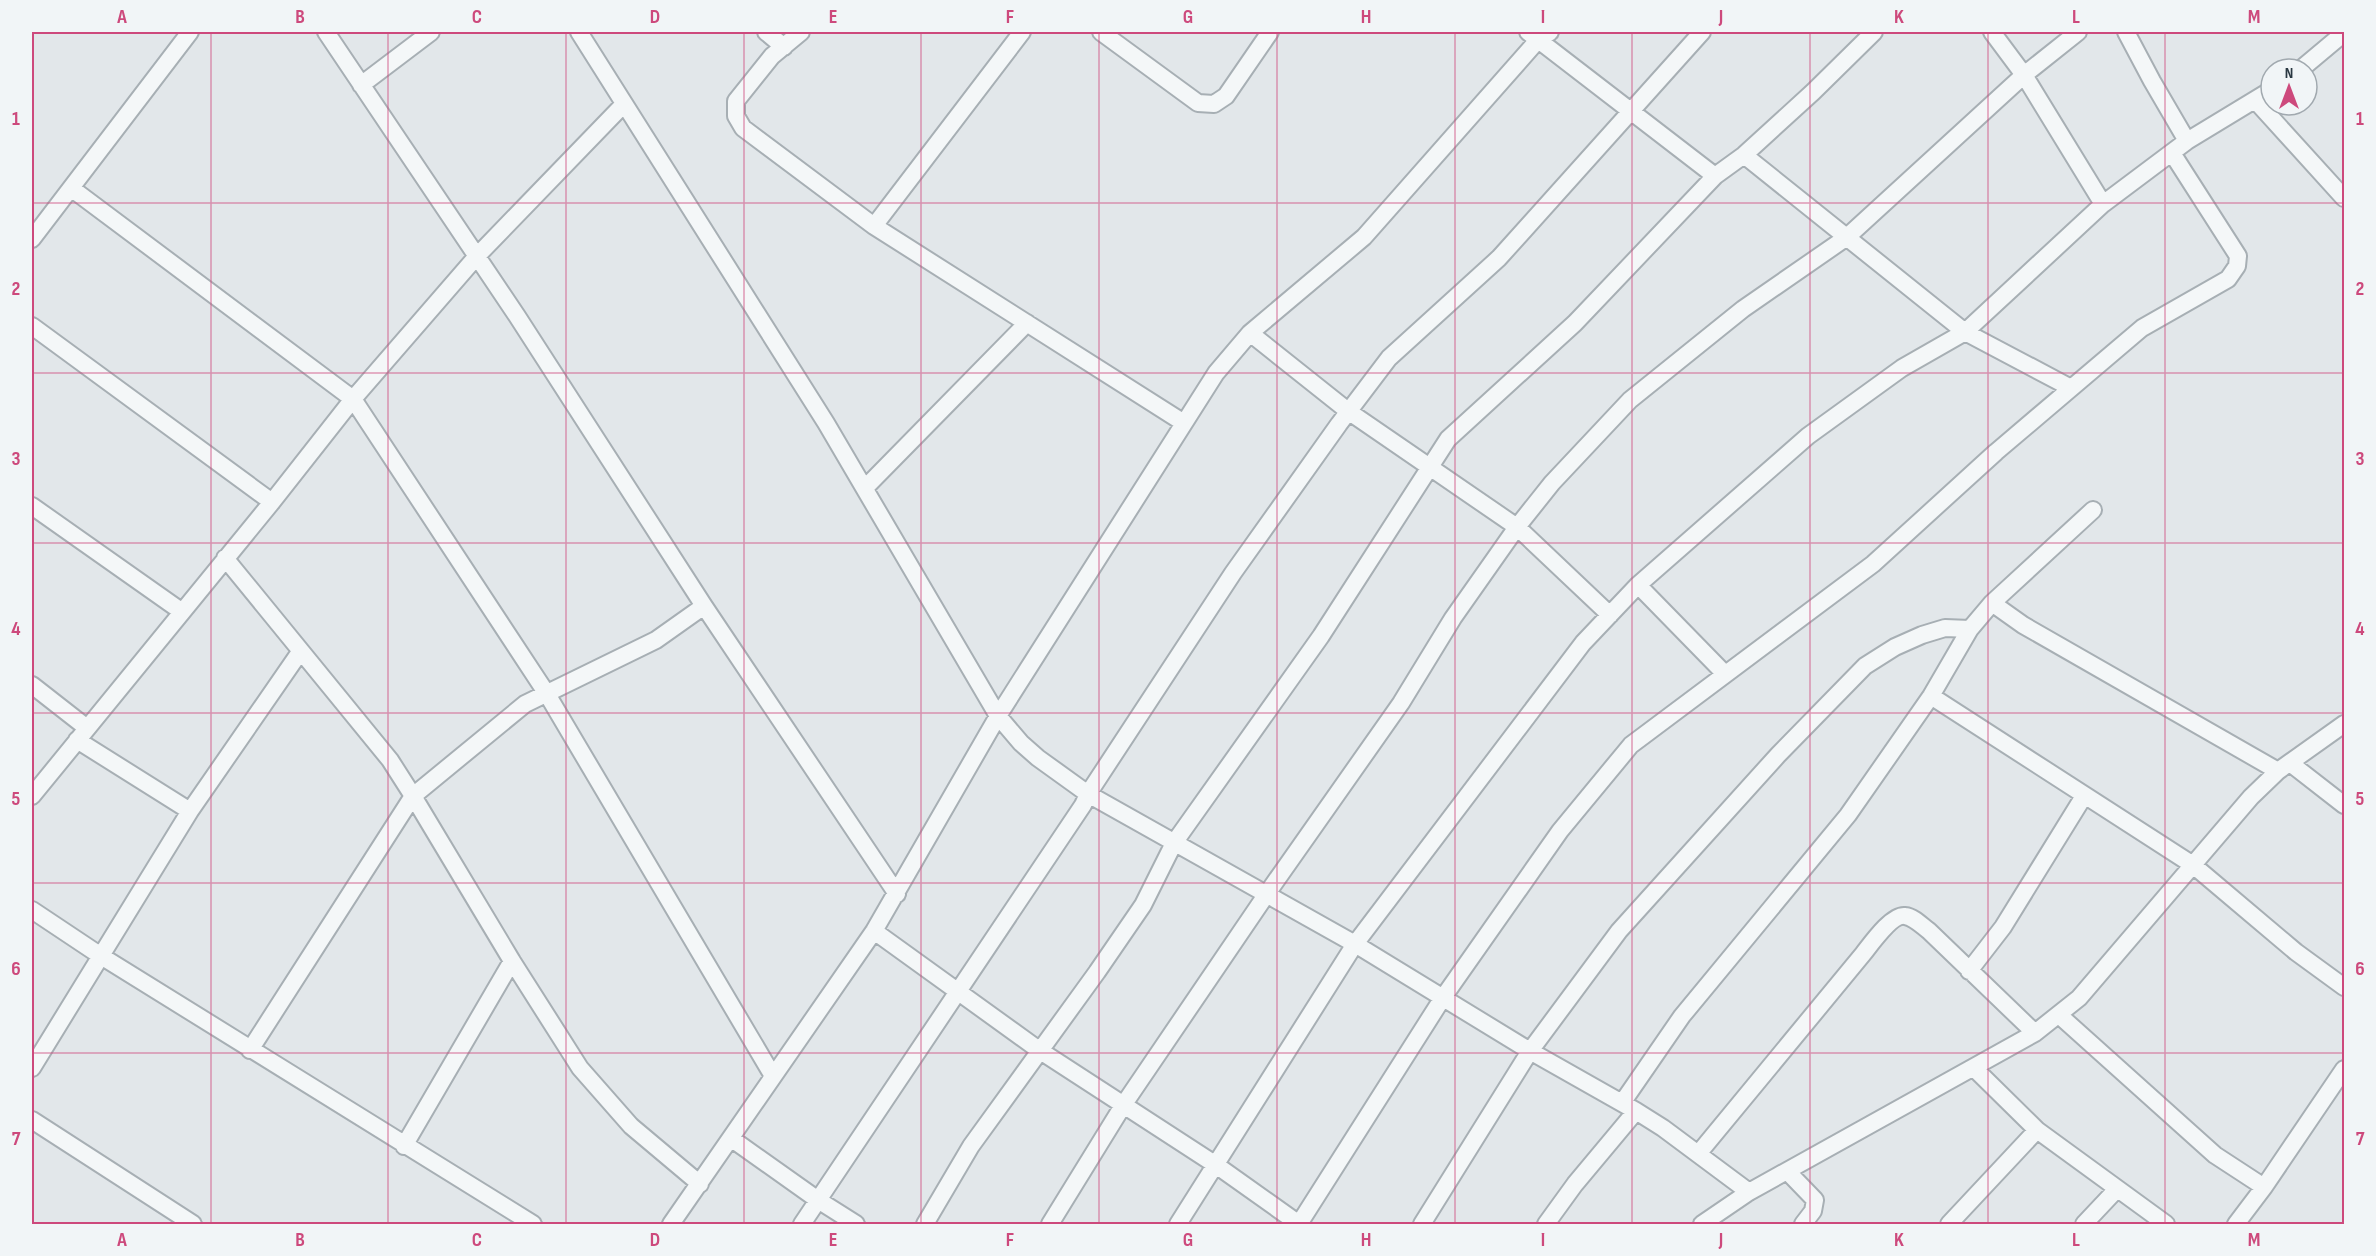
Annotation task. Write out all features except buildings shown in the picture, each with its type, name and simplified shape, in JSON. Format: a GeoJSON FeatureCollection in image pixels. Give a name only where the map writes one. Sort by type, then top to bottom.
{"type":"FeatureCollection","features":[{"type":"Feature","properties":{"kind":"street"},"geometry":{"type":"LineString","coordinates":[[32,239],[190,32]]}},
{"type":"Feature","properties":{"kind":"street"},"geometry":{"type":"LineString","coordinates":[[326,32],[477,256],[704,606],[897,894]]}},
{"type":"Feature","properties":{"kind":"street"},"geometry":{"type":"LineString","coordinates":[[361,85],[432,32]]}},
{"type":"Feature","properties":{"kind":"street"},"geometry":{"type":"LineString","coordinates":[[579,32],[865,488],[998,716],[1021,743],[1088,794],[1355,944],[1442,999],[1664,1128],[1749,1192]]}},
{"type":"Feature","properties":{"kind":"street"},"geometry":{"type":"LineString","coordinates":[[766,32],[784,47]]}},
{"type":"Feature","properties":{"kind":"street"},"geometry":{"type":"LineString","coordinates":[[801,32],[772,56],[736,101],[736,116],[743,128],[874,225],[1184,423]]}},
{"type":"Feature","properties":{"kind":"street"},"geometry":{"type":"LineString","coordinates":[[874,225],[1022,32]]}},
{"type":"Feature","properties":{"kind":"street"},"geometry":{"type":"LineString","coordinates":[[1101,32],[1198,103],[1214,104],[1226,96],[1270,32]]}},
{"type":"Feature","properties":{"kind":"street"},"geometry":{"type":"LineString","coordinates":[[802,1224],[1083,805],[1233,573],[1348,411],[1389,358],[1498,258],[1702,32]]}},
{"type":"Feature","properties":{"kind":"street"},"geometry":{"type":"LineString","coordinates":[[925,1224],[971,1146],[1143,905],[1174,843],[1321,636],[1448,439],[1575,323],[1715,176],[1744,154],[1813,92],[1874,32]]}},
{"type":"Feature","properties":{"kind":"street"},"geometry":{"type":"LineString","coordinates":[[1992,32],[2025,75],[2103,204]]}},
{"type":"Feature","properties":{"kind":"street"},"geometry":{"type":"LineString","coordinates":[[1050,1224],[1124,1104],[1266,895],[1401,703],[1453,618],[1517,527],[1552,483],[1630,400],[1743,309],[1847,237],[2025,75],[2078,32]]}},
{"type":"Feature","properties":{"kind":"street"},"geometry":{"type":"LineString","coordinates":[[2126,32],[2187,141]]}},
{"type":"Feature","properties":{"kind":"street"},"geometry":{"type":"LineString","coordinates":[[2315,57],[2344,33]]}},
{"type":"Feature","properties":{"kind":"street"},"geometry":{"type":"LineString","coordinates":[[671,1224],[874,932],[998,716],[1216,373],[1250,333],[1364,237],[1539,34],[1629,111],[1715,176]]}},
{"type":"Feature","properties":{"kind":"street"},"geometry":{"type":"LineString","coordinates":[[1178,1224],[1355,944],[1583,643],[1638,585],[1808,436],[1902,368],[1965,332],[2103,204],[2187,141],[2259,99]]}},
{"type":"Feature","properties":{"kind":"street"},"geometry":{"type":"LineString","coordinates":[[2256,101],[2344,198]]}},
{"type":"Feature","properties":{"kind":"street"},"geometry":{"type":"LineString","coordinates":[[32,796],[353,399],[477,256],[624,104]]}},
{"type":"Feature","properties":{"kind":"street"},"geometry":{"type":"LineString","coordinates":[[874,932],[959,990],[1039,1050],[1216,1165],[1299,1224],[1442,999],[1560,831],[1631,745],[1873,564],[1996,452],[2142,328],[2228,279],[2237,266],[2238,256],[2172,153]]}},
{"type":"Feature","properties":{"kind":"street"},"geometry":{"type":"LineString","coordinates":[[1744,154],[1965,332],[2071,388]]}},
{"type":"Feature","properties":{"kind":"street"},"geometry":{"type":"LineString","coordinates":[[71,188],[353,399],[547,694],[774,1076]]}},
{"type":"Feature","properties":{"kind":"street"},"geometry":{"type":"LineString","coordinates":[[865,488],[1027,323]]}},
{"type":"Feature","properties":{"kind":"street"},"geometry":{"type":"LineString","coordinates":[[32,326],[272,502]]}},
{"type":"Feature","properties":{"kind":"street"},"geometry":{"type":"LineString","coordinates":[[1250,333],[1348,411],[1517,527],[1610,615]]}},
{"type":"Feature","properties":{"kind":"street"},"geometry":{"type":"LineString","coordinates":[[32,506],[181,611]]}},
{"type":"Feature","properties":{"kind":"street"},"geometry":{"type":"LineString","coordinates":[[1546,1224],[1629,1107],[1682,1016],[1848,815],[1931,696],[1970,629],[1992,603],[2093,510]]}},
{"type":"Feature","properties":{"kind":"street"},"geometry":{"type":"LineString","coordinates":[[225,558],[390,760],[580,1068],[631,1126],[700,1184]]}},
{"type":"Feature","properties":{"kind":"street"},"geometry":{"type":"LineString","coordinates":[[1638,585],[1725,674]]}},
{"type":"Feature","properties":{"kind":"street"},"geometry":{"type":"LineString","coordinates":[[1992,603],[2023,625],[2284,767],[2344,805]]}},
{"type":"Feature","properties":{"kind":"street"},"geometry":{"type":"LineString","coordinates":[[250,1050],[413,796],[525,704],[656,640],[704,606]]}},
{"type":"Feature","properties":{"kind":"street"},"geometry":{"type":"LineString","coordinates":[[1422,1224],[1530,1051],[1619,931],[1778,755],[1865,666],[1895,647],[1922,635],[1945,628],[1970,629]]}},
{"type":"Feature","properties":{"kind":"street"},"geometry":{"type":"LineString","coordinates":[[32,1068],[190,811],[300,652]]}},
{"type":"Feature","properties":{"kind":"street"},"geometry":{"type":"LineString","coordinates":[[32,685],[82,734],[190,811]]}},
{"type":"Feature","properties":{"kind":"street"},"geometry":{"type":"LineString","coordinates":[[1931,696],[2193,865],[2296,952],[2344,987]]}},
{"type":"Feature","properties":{"kind":"street"},"geometry":{"type":"LineString","coordinates":[[1702,1224],[1749,1192],[2036,1033],[2060,1015],[2079,998],[2251,797],[2284,767],[2344,724]]}},
{"type":"Feature","properties":{"kind":"street"},"geometry":{"type":"LineString","coordinates":[[1969,971],[2003,927],[2084,795]]}},
{"type":"Feature","properties":{"kind":"street"},"geometry":{"type":"LineString","coordinates":[[32,910],[250,1050],[532,1224]]}},
{"type":"Feature","properties":{"kind":"street"},"geometry":{"type":"LineString","coordinates":[[1698,1154],[1889,923],[1897,917],[1904,915],[1918,922],[2036,1033]]}},
{"type":"Feature","properties":{"kind":"street"},"geometry":{"type":"LineString","coordinates":[[404,1146],[512,961]]}},
{"type":"Feature","properties":{"kind":"street"},"geometry":{"type":"LineString","coordinates":[[2060,1015],[2215,1155],[2264,1187]]}},
{"type":"Feature","properties":{"kind":"street"},"geometry":{"type":"LineString","coordinates":[[1974,1068],[2037,1130],[2166,1224]]}},
{"type":"Feature","properties":{"kind":"street"},"geometry":{"type":"LineString","coordinates":[[2236,1224],[2264,1187],[2344,1069]]}},
{"type":"Feature","properties":{"kind":"street"},"geometry":{"type":"LineString","coordinates":[[32,1120],[194,1224]]}},
{"type":"Feature","properties":{"kind":"street"},"geometry":{"type":"LineString","coordinates":[[1949,1224],[2037,1130]]}},
{"type":"Feature","properties":{"kind":"street"},"geometry":{"type":"LineString","coordinates":[[732,1139],[856,1224]]}},
{"type":"Feature","properties":{"kind":"street"},"geometry":{"type":"LineString","coordinates":[[1787,1171],[1815,1200],[1813,1211],[1803,1224]]}},
{"type":"Feature","properties":{"kind":"street"},"geometry":{"type":"LineString","coordinates":[[2084,1224],[2117,1189]]}}]}
